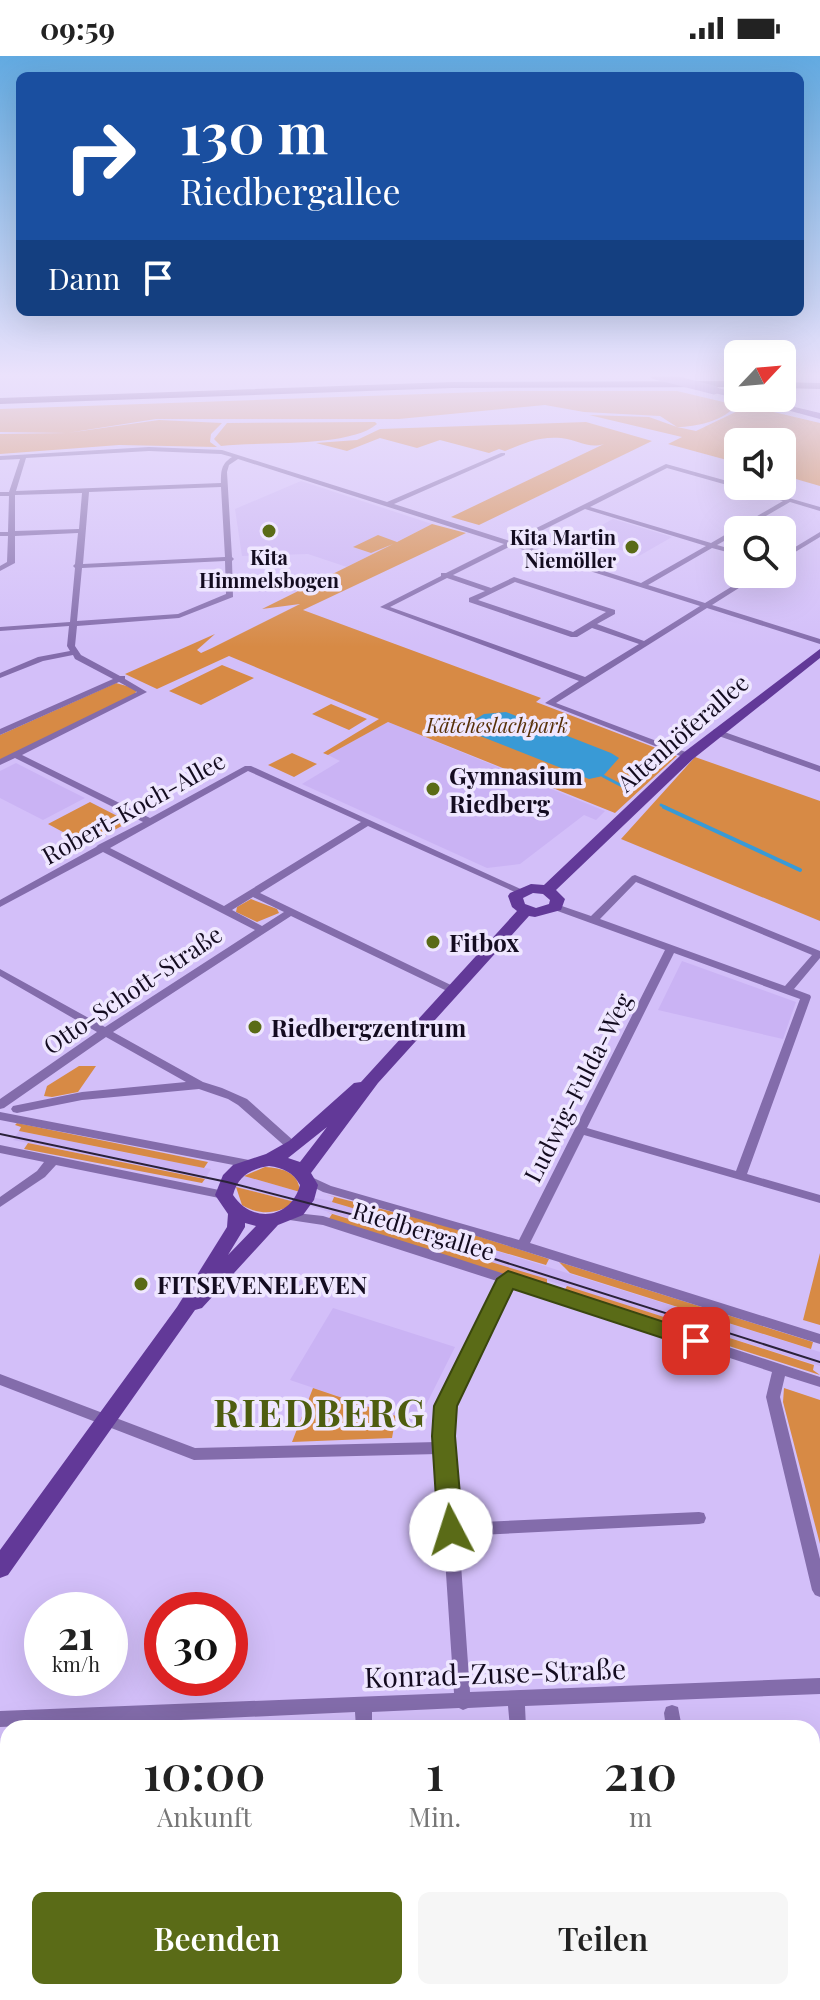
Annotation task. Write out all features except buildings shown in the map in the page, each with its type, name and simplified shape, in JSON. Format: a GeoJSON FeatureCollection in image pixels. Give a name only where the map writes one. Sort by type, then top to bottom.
{"type":"FeatureCollection","features":[{"type":"Feature","properties":{"kind":"street"},"geometry":{"type":"LineString","coordinates":[[0,569],[11,563],[12,494],[21,466]]}},
{"type":"Feature","properties":{"kind":"street"},"geometry":{"type":"LineString","coordinates":[[0,629],[179,616],[225,598],[231,590],[226,466]]}},
{"type":"Feature","properties":{"kind":"street"},"geometry":{"type":"LineString","coordinates":[[269,466],[820,642]]}},
{"type":"Feature","properties":{"kind":"street"},"geometry":{"type":"LineString","coordinates":[[389,504],[476,466]]}},
{"type":"Feature","properties":{"kind":"street"},"geometry":{"type":"LineString","coordinates":[[582,679],[384,607],[666,466],[724,482]]}},
{"type":"Feature","properties":{"kind":"street"},"geometry":{"type":"LineString","coordinates":[[0,494],[225,485]]}},
{"type":"Feature","properties":{"kind":"street"},"geometry":{"type":"LineString","coordinates":[[73,653],[72,626],[86,491]]}},
{"type":"Feature","properties":{"kind":"street"},"geometry":{"type":"LineString","coordinates":[[643,585],[789,500],[820,509]]}},
{"type":"Feature","properties":{"kind":"street"},"geometry":{"type":"LineString","coordinates":[[584,507],[724,549]]}},
{"type":"Feature","properties":{"kind":"street"},"geometry":{"type":"LineString","coordinates":[[0,534],[81,531]]}},
{"type":"Feature","properties":{"kind":"street"},"geometry":{"type":"LineString","coordinates":[[796,549],[820,534]]}},
{"type":"Feature","properties":{"kind":"street"},"geometry":{"type":"LineString","coordinates":[[77,566],[230,559]]}},
{"type":"Feature","properties":{"kind":"street"},"geometry":{"type":"LineString","coordinates":[[444,575],[490,590]]}},
{"type":"Feature","properties":{"kind":"street"},"geometry":{"type":"LineString","coordinates":[[514,579],[612,612],[592,625],[574,635],[472,600],[514,579]]}},
{"type":"Feature","properties":{"kind":"street"},"geometry":{"type":"LineString","coordinates":[[688,756],[549,703],[582,679],[734,588]]}},
{"type":"Feature","properties":{"kind":"street"},"geometry":{"type":"LineString","coordinates":[[592,625],[643,643]]}},
{"type":"Feature","properties":{"kind":"street","name":"Altenhöferallee"},"geometry":{"type":"LineString","coordinates":[[547,890],[688,756],[820,652]]}},
{"type":"Feature","properties":{"kind":"street"},"geometry":{"type":"LineString","coordinates":[[0,676],[41,659],[73,653],[143,692],[0,762]]}},
{"type":"Feature","properties":{"kind":"street"},"geometry":{"type":"LineString","coordinates":[[0,732],[122,678]]}},
{"type":"Feature","properties":{"kind":"street"},"geometry":{"type":"LineString","coordinates":[[716,732],[820,769]]}},
{"type":"Feature","properties":{"kind":"street"},"geometry":{"type":"LineString","coordinates":[[15,755],[149,821]]}},
{"type":"Feature","properties":{"kind":"street","name":"Robert-Koch-Allee"},"geometry":{"type":"LineString","coordinates":[[0,904],[243,769],[248,768],[366,823]]}},
{"type":"Feature","properties":{"kind":"street"},"geometry":{"type":"LineString","coordinates":[[225,910],[366,823],[520,891],[547,890],[558,899],[556,907]]}},
{"type":"Feature","properties":{"kind":"street"},"geometry":{"type":"LineString","coordinates":[[101,847],[263,930]]}},
{"type":"Feature","properties":{"kind":"street"},"geometry":{"type":"LineString","coordinates":[[593,920],[635,878],[818,954],[788,989]]}},
{"type":"Feature","properties":{"kind":"street"},"geometry":{"type":"LineString","coordinates":[[520,891],[515,903],[525,911],[542,913],[556,907],[806,997],[740,1176]]}},
{"type":"Feature","properties":{"kind":"street"},"geometry":{"type":"LineString","coordinates":[[253,893],[451,989]]}},
{"type":"Feature","properties":{"kind":"street"},"geometry":{"type":"LineString","coordinates":[[305,1176],[372,1079],[525,911]]}},
{"type":"Feature","properties":{"kind":"street","name":"Otto-Schott-Straße"},"geometry":{"type":"LineString","coordinates":[[0,1105],[105,1032],[290,912]]}},
{"type":"Feature","properties":{"kind":"street","name":"Ludwig-Fulda-Weg"},"geometry":{"type":"LineString","coordinates":[[522,1246],[671,949]]}},
{"type":"Feature","properties":{"kind":"street"},"geometry":{"type":"LineString","coordinates":[[0,972],[199,1085],[242,1099],[291,1145]]}},
{"type":"Feature","properties":{"kind":"street"},"geometry":{"type":"LineString","coordinates":[[0,1116],[249,1164],[269,1160],[299,1144],[334,1107],[372,1079]]}},
{"type":"Feature","properties":{"kind":"street"},"geometry":{"type":"LineString","coordinates":[[17,1109],[82,1096],[199,1085]]}},
{"type":"Feature","properties":{"kind":"street"},"geometry":{"type":"LineString","coordinates":[[580,1130],[820,1199]]}},
{"type":"Feature","properties":{"kind":"street"},"geometry":{"type":"LineString","coordinates":[[0,1149],[224,1195],[237,1214],[254,1220],[280,1218]]}},
{"type":"Feature","properties":{"kind":"street"},"geometry":{"type":"LineString","coordinates":[[0,1203],[41,1174],[53,1160]]}},
{"type":"Feature","properties":{"kind":"street"},"geometry":{"type":"LineString","coordinates":[[184,1312],[224,1275],[253,1238],[308,1197],[305,1176],[292,1165],[269,1160]]}},
{"type":"Feature","properties":{"kind":"street"},"geometry":{"type":"LineString","coordinates":[[224,1195],[230,1177],[249,1164]]}},
{"type":"Feature","properties":{"kind":"street","name":"Riedbergallee"},"geometry":{"type":"LineString","coordinates":[[305,1176],[327,1189],[820,1339]]}},
{"type":"Feature","properties":{"kind":"street"},"geometry":{"type":"LineString","coordinates":[[0,1568],[184,1312],[236,1227],[237,1214]]}},
{"type":"Feature","properties":{"kind":"street","name":"Riedbergallee"},"geometry":{"type":"LineString","coordinates":[[280,1218],[323,1221],[820,1382]]}},
{"type":"Feature","properties":{"kind":"street"},"geometry":{"type":"LineString","coordinates":[[463,1702],[445,1448],[445,1406],[508,1279]]}},
{"type":"Feature","properties":{"kind":"street"},"geometry":{"type":"LineString","coordinates":[[780,1368],[773,1397],[820,1590]]}},
{"type":"Feature","properties":{"kind":"street"},"geometry":{"type":"LineString","coordinates":[[0,1379],[194,1454],[211,1456],[445,1448]]}},
{"type":"Feature","properties":{"kind":"street"},"geometry":{"type":"LineString","coordinates":[[451,1530],[699,1518]]}},
{"type":"Feature","properties":{"kind":"street","name":"Konrad-Zuse-Straße"},"geometry":{"type":"LineString","coordinates":[[186,1720],[363,1706],[820,1686]]}},
{"type":"Feature","properties":{"kind":"street"},"geometry":{"type":"LineString","coordinates":[[516,1699],[517,1720]]}},
{"type":"Feature","properties":{"kind":"street"},"geometry":{"type":"LineString","coordinates":[[363,1706],[364,1720]]}},
{"type":"Feature","properties":{"kind":"street","name":"Konrad-Zuse-Straße"},"geometry":{"type":"LineString","coordinates":[[0,1719],[86,1720]]}},
{"type":"Feature","properties":{"kind":"shaded area"},"geometry":{"type":"Polygon","coordinates":[[[301,481],[432,524],[347,567],[308,554],[242,556],[235,509],[301,481]]]}},
{"type":"Feature","properties":{"kind":"shaded area","name":"Kita Martin Niemöller"},"geometry":{"type":"Polygon","coordinates":[[[613,519],[672,537],[639,556],[579,537],[613,519]]]}},
{"type":"Feature","properties":{"kind":"shaded area","name":"Gymnasium Riedberg"},"geometry":{"type":"Polygon","coordinates":[[[388,722],[605,811],[596,820],[584,815],[520,864],[487,868],[302,784],[340,761],[328,755],[388,722]]]}},
{"type":"Feature","properties":{"kind":"shaded area"},"geometry":{"type":"Polygon","coordinates":[[[16,763],[85,798],[43,820],[0,798],[0,771],[16,763]]]}},
{"type":"Feature","properties":{"kind":"shaded area"},"geometry":{"type":"Polygon","coordinates":[[[682,961],[796,1002],[783,1039],[658,1010],[682,961]]]}},
{"type":"Feature","properties":{"kind":"shaded area"},"geometry":{"type":"Polygon","coordinates":[[[19,1131],[211,1169],[205,1179],[13,1140],[19,1131]]]}},
{"type":"Feature","properties":{"kind":"shaded area"},"geometry":{"type":"Polygon","coordinates":[[[244,1176],[300,1192],[295,1202],[236,1187],[244,1176]]]}},
{"type":"Feature","properties":{"kind":"shaded area"},"geometry":{"type":"Polygon","coordinates":[[[315,1198],[343,1203],[820,1352],[820,1366],[310,1206],[315,1198]]]}},
{"type":"Feature","properties":{"kind":"shaded area"},"geometry":{"type":"Polygon","coordinates":[[[333,1308],[455,1347],[417,1423],[290,1380],[333,1308]]]}},
{"type":"Feature","properties":{"kind":"green space"},"geometry":{"type":"Polygon","coordinates":[[[558,466],[601,466],[479,525],[451,517],[558,466]]]}},
{"type":"Feature","properties":{"kind":"green space"},"geometry":{"type":"Polygon","coordinates":[[[796,466],[820,466],[820,486],[796,479],[796,466]]]}},
{"type":"Feature","properties":{"kind":"green space","name":"Kätcheslachpark"},"geometry":{"type":"Polygon","coordinates":[[[432,524],[466,533],[303,610],[541,698],[536,702],[677,756],[615,813],[388,722],[328,755],[323,753],[379,719],[229,656],[157,689],[125,674],[215,634],[197,650],[201,653],[212,648],[300,604],[262,609],[393,544],[371,553],[353,547],[378,535],[397,542],[432,524]]]}},
{"type":"Feature","properties":{"kind":"green space"},"geometry":{"type":"Polygon","coordinates":[[[222,665],[254,678],[201,705],[169,691],[222,665]]]}},
{"type":"Feature","properties":{"kind":"green space"},"geometry":{"type":"Polygon","coordinates":[[[116,683],[137,689],[135,694],[0,761],[0,735],[116,683]]]}},
{"type":"Feature","properties":{"kind":"green space"},"geometry":{"type":"Polygon","coordinates":[[[331,704],[367,719],[349,730],[312,714],[331,704]]]}},
{"type":"Feature","properties":{"kind":"green space"},"geometry":{"type":"Polygon","coordinates":[[[292,753],[317,764],[294,777],[268,765],[292,753]]]}},
{"type":"Feature","properties":{"kind":"green space"},"geometry":{"type":"Polygon","coordinates":[[[695,757],[820,801],[820,921],[621,839],[695,757]]]}},
{"type":"Feature","properties":{"kind":"green space"},"geometry":{"type":"Polygon","coordinates":[[[90,802],[129,822],[87,845],[48,824],[90,802]]]}},
{"type":"Feature","properties":{"kind":"green space"},"geometry":{"type":"Polygon","coordinates":[[[251,899],[277,909],[279,913],[257,922],[236,912],[237,907],[251,899]]]}},
{"type":"Feature","properties":{"kind":"green space"},"geometry":{"type":"Polygon","coordinates":[[[79,1066],[96,1066],[78,1092],[44,1096],[47,1086],[79,1066]]]}},
{"type":"Feature","properties":{"kind":"green space"},"geometry":{"type":"Polygon","coordinates":[[[15,1125],[208,1162],[204,1168],[19,1131],[21,1127],[15,1125]]]}},
{"type":"Feature","properties":{"kind":"green space"},"geometry":{"type":"Polygon","coordinates":[[[28,1143],[205,1179],[202,1183],[24,1149],[28,1143]]]}},
{"type":"Feature","properties":{"kind":"green space"},"geometry":{"type":"Polygon","coordinates":[[[265,1167],[283,1170],[293,1176],[300,1192],[244,1176],[265,1167]]]}},
{"type":"Feature","properties":{"kind":"green space"},"geometry":{"type":"Polygon","coordinates":[[[236,1187],[295,1202],[276,1211],[256,1211],[242,1205],[236,1187]]]}},
{"type":"Feature","properties":{"kind":"green space"},"geometry":{"type":"Polygon","coordinates":[[[327,1195],[440,1224],[549,1259],[546,1265],[332,1202],[334,1197],[327,1195]]]}},
{"type":"Feature","properties":{"kind":"green space"},"geometry":{"type":"Polygon","coordinates":[[[326,1212],[547,1279],[547,1284],[555,1287],[554,1290],[328,1220],[332,1214],[326,1212]]]}},
{"type":"Feature","properties":{"kind":"green space"},"geometry":{"type":"Polygon","coordinates":[[[820,1253],[820,1325],[803,1320],[820,1253]]]}},
{"type":"Feature","properties":{"kind":"green space"},"geometry":{"type":"Polygon","coordinates":[[[559,1262],[813,1342],[811,1349],[570,1273],[559,1262]]]}},
{"type":"Feature","properties":{"kind":"green space"},"geometry":{"type":"Polygon","coordinates":[[[567,1286],[814,1365],[813,1370],[820,1375],[563,1293],[567,1286]]]}},
{"type":"Feature","properties":{"kind":"green space"},"geometry":{"type":"Polygon","coordinates":[[[313,1388],[396,1416],[392,1438],[292,1442],[313,1388]]]}},
{"type":"Feature","properties":{"kind":"green space"},"geometry":{"type":"Polygon","coordinates":[[[784,1388],[820,1400],[820,1544],[783,1402],[784,1388]]]}},
{"type":"Feature","properties":{"kind":"water"},"geometry":{"type":"Polygon","coordinates":[[[506,712],[619,758],[603,776],[589,779],[475,734],[471,729],[476,726],[474,720],[484,714],[506,712]]]}},
{"type":"Feature","properties":{"kind":"waterway"},"geometry":{"type":"LineString","coordinates":[[603,776],[626,788]]}},
{"type":"Feature","properties":{"kind":"waterway"},"geometry":{"type":"LineString","coordinates":[[661,805],[669,809]]}},
{"type":"Feature","properties":{"kind":"waterway"},"geometry":{"type":"LineString","coordinates":[[664,807],[800,870]]}},
{"type":"Feature","properties":{"kind":"tram line"},"geometry":{"type":"LineString","coordinates":[[0,1134],[227,1182],[362,1217],[820,1362]]}},
{"type":"Feature","properties":{"kind":"place","name":"Kita Himmelsbogen"},"geometry":{"type":"Point","coordinates":[269,531]}},
{"type":"Feature","properties":{"kind":"place","name":"Kita Martin Niemöller"},"geometry":{"type":"Point","coordinates":[632,547]}},
{"type":"Feature","properties":{"kind":"place","name":"Gymnasium Riedberg"},"geometry":{"type":"Point","coordinates":[433,789]}},
{"type":"Feature","properties":{"kind":"place","name":"Fitbox"},"geometry":{"type":"Point","coordinates":[433,942]}},
{"type":"Feature","properties":{"kind":"place","name":"Riedbergzentrum"},"geometry":{"type":"Point","coordinates":[255,1027]}},
{"type":"Feature","properties":{"kind":"place","name":"FITSEVENELEVEN"},"geometry":{"type":"Point","coordinates":[141,1284]}},
{"type":"Feature","properties":{"kind":"district","name":"RIEDBERG"},"geometry":{"type":"Point","coordinates":[320,1411]}},
{"type":"Feature","properties":{"kind":"route"},"geometry":{"type":"LineString","coordinates":[[451,1530],[444,1436],[445,1406],[479,1332],[508,1279],[696,1341]]}}]}
